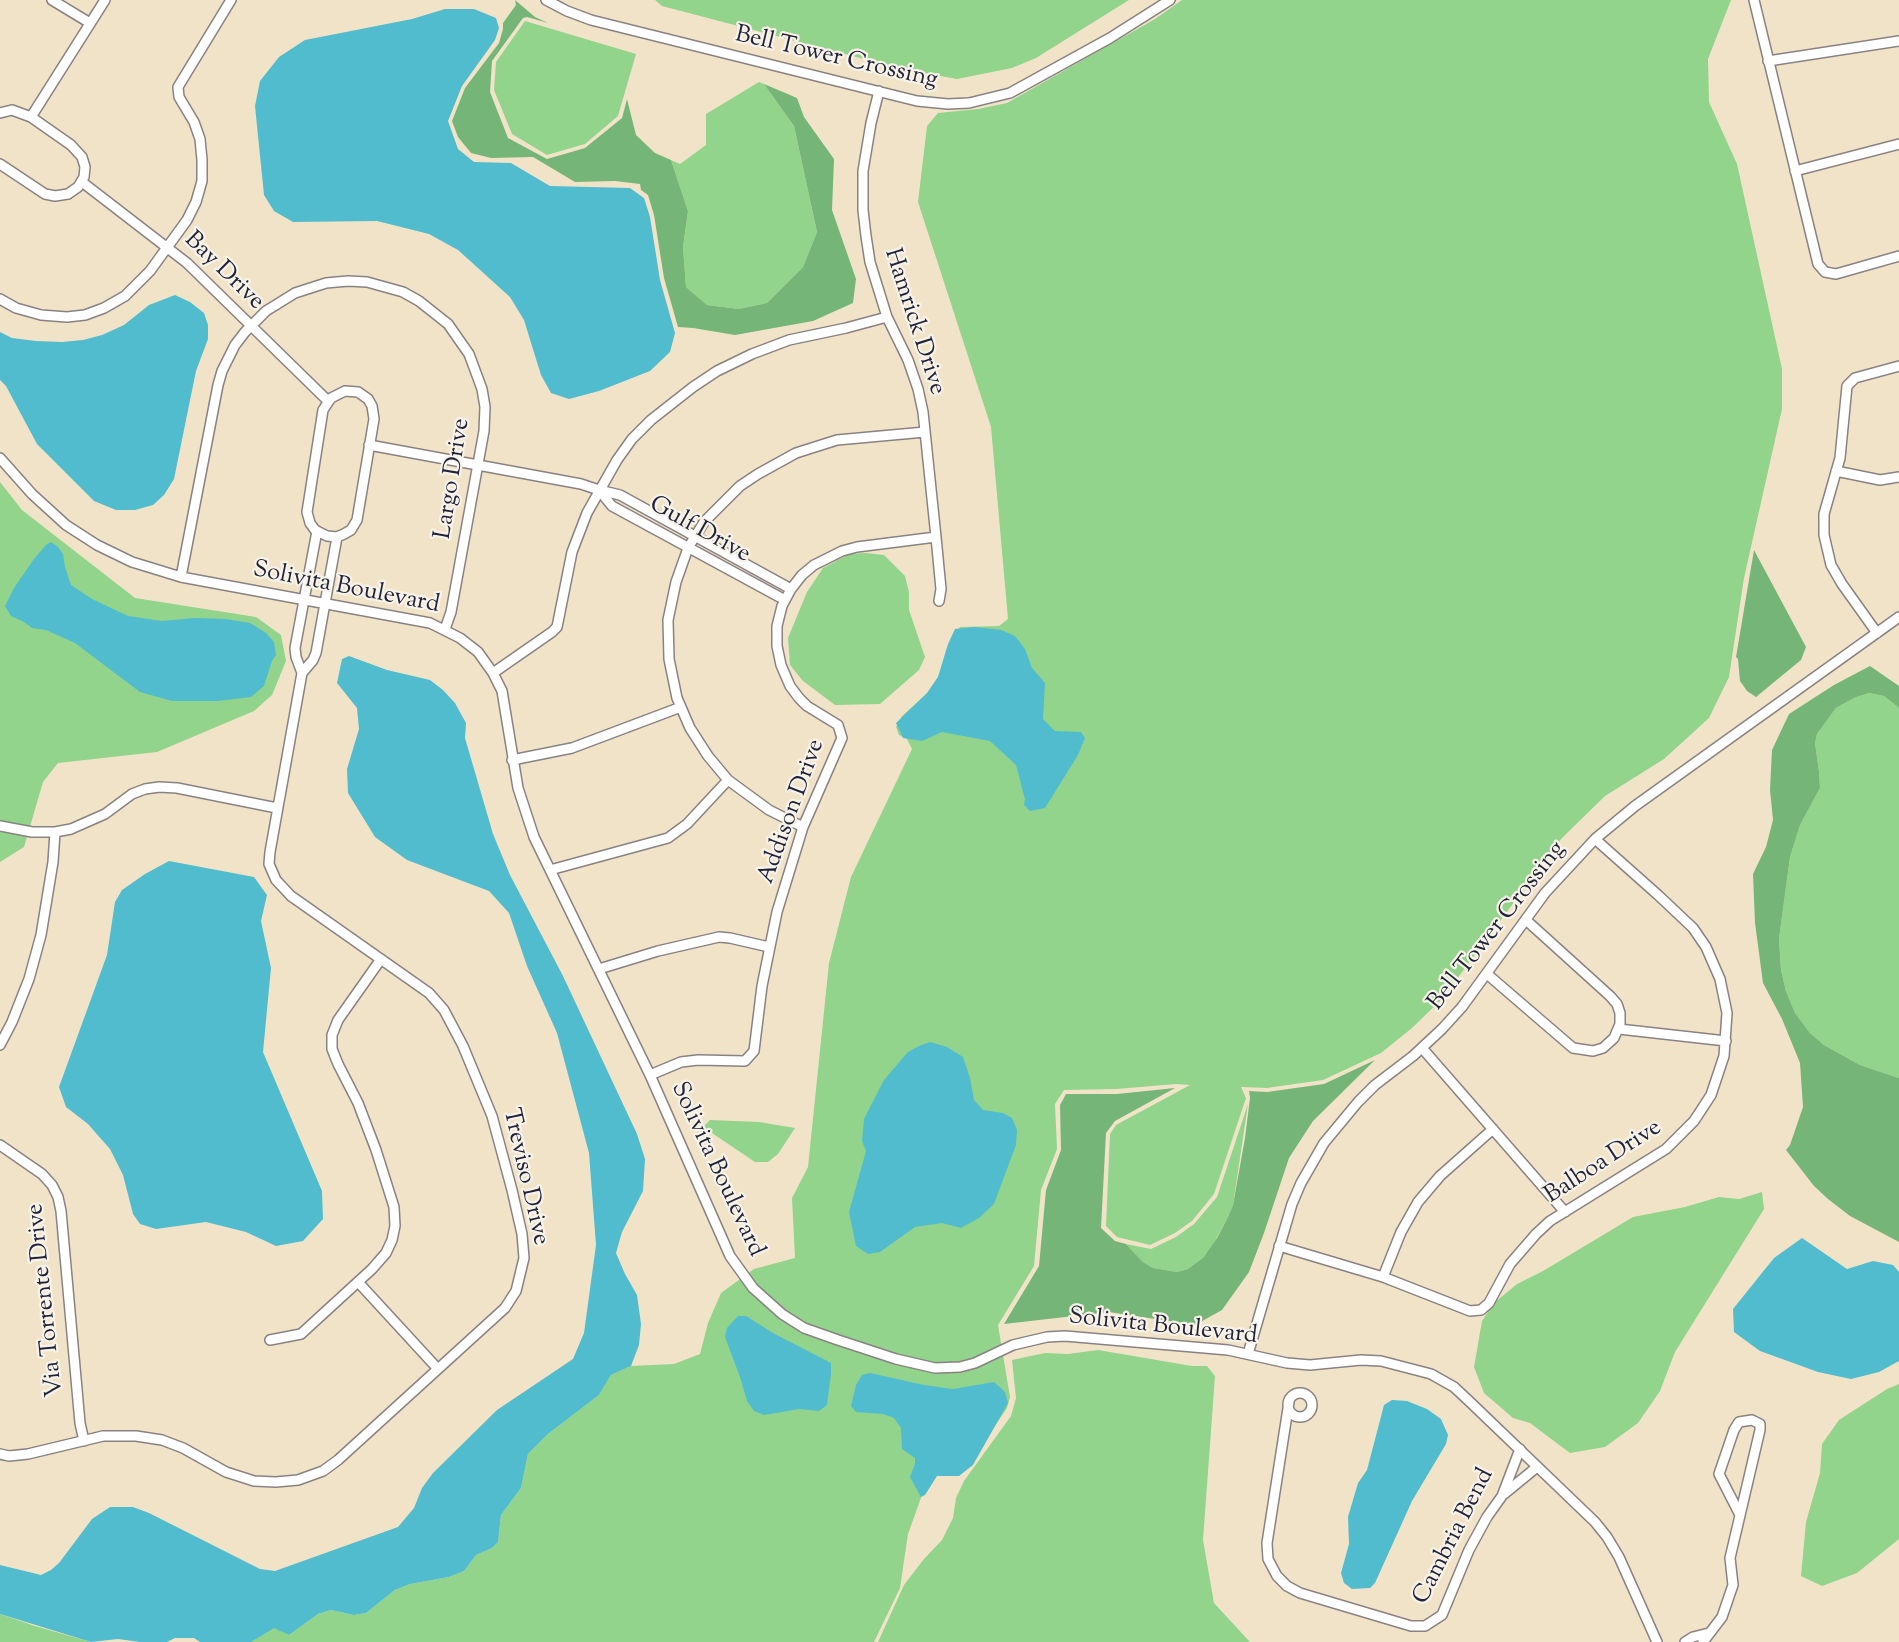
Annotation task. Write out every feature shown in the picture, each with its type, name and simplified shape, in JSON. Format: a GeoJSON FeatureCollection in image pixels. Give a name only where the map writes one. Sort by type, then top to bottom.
{"type":"FeatureCollection","features":[{"type":"Feature","properties":{"kind":"street"},"geometry":{"type":"LineString","coordinates":[[52,0],[90,23]]}},
{"type":"Feature","properties":{"kind":"street"},"geometry":{"type":"LineString","coordinates":[[30,117],[105,0]]}},
{"type":"Feature","properties":{"kind":"street"},"geometry":{"type":"LineString","coordinates":[[0,299],[16,308],[41,315],[67,317],[85,315],[104,308],[125,296],[142,280],[168,247],[187,220],[196,202],[202,172],[200,139],[194,122],[179,97],[178,87],[231,0]]}},
{"type":"Feature","properties":{"kind":"street","name":"Bell Tower Crossing"},"geometry":{"type":"LineString","coordinates":[[546,0],[591,20],[917,101],[948,104],[969,103],[1000,96],[1058,68],[1110,39],[1170,0]]}},
{"type":"Feature","properties":{"kind":"street"},"geometry":{"type":"LineString","coordinates":[[1754,0],[1818,264],[1825,272],[1836,274],[1899,256]]}},
{"type":"Feature","properties":{"kind":"street"},"geometry":{"type":"LineString","coordinates":[[1768,61],[1899,41]]}},
{"type":"Feature","properties":{"kind":"street","name":"Hamrick Drive"},"geometry":{"type":"LineString","coordinates":[[879,91],[865,155],[862,184],[863,210],[870,262],[887,317],[914,374],[923,412],[941,589],[939,601]]}},
{"type":"Feature","properties":{"kind":"street"},"geometry":{"type":"LineString","coordinates":[[0,113],[12,110],[30,117],[78,151],[84,162],[85,172],[82,182],[68,194],[51,196],[0,164]]}},
{"type":"Feature","properties":{"kind":"street"},"geometry":{"type":"LineString","coordinates":[[1795,171],[1899,144]]}},
{"type":"Feature","properties":{"kind":"street","name":"Bay Drive"},"geometry":{"type":"LineString","coordinates":[[82,182],[168,247],[328,401]]}},
{"type":"Feature","properties":{"kind":"street","name":"Largo Drive"},"geometry":{"type":"LineString","coordinates":[[182,577],[218,385],[228,357],[251,326],[285,298],[326,283],[367,282],[394,289],[419,301],[434,312],[460,338],[477,371],[482,389],[485,419],[451,612],[445,629]]}},
{"type":"Feature","properties":{"kind":"street"},"geometry":{"type":"LineString","coordinates":[[493,673],[557,627],[572,552],[598,490],[633,439],[651,420],[672,402],[717,371],[752,354],[789,340],[887,317]]}},
{"type":"Feature","properties":{"kind":"street"},"geometry":{"type":"LineString","coordinates":[[1877,633],[1842,584],[1828,556],[1824,535],[1824,514],[1842,441],[1847,386],[1855,378],[1899,366]]}},
{"type":"Feature","properties":{"kind":"street"},"geometry":{"type":"LineString","coordinates":[[358,392],[368,399],[375,414],[357,520],[351,530],[337,537],[327,536],[317,531],[310,524],[307,512],[323,410],[328,401],[338,393],[358,392]]}},
{"type":"Feature","properties":{"kind":"street"},"geometry":{"type":"LineString","coordinates":[[803,827],[769,810],[728,780],[698,742],[681,707],[671,673],[668,627],[673,594],[694,536],[704,522],[740,486],[758,474],[796,453],[837,440],[925,432]]}},
{"type":"Feature","properties":{"kind":"street","name":"Gulf Drive"},"geometry":{"type":"LineString","coordinates":[[369,444],[581,484],[620,495],[791,589]]}},
{"type":"Feature","properties":{"kind":"street","name":"Solivita Boulevard"},"geometry":{"type":"LineString","coordinates":[[0,449],[17,476]]}},
{"type":"Feature","properties":{"kind":"street","name":"Solivita Boulevard"},"geometry":{"type":"LineString","coordinates":[[0,458],[48,510],[66,525],[97,545],[132,562],[182,577],[430,623],[445,629],[469,645],[485,661],[493,673],[505,702],[512,760],[528,820],[550,870],[650,1075],[730,1256],[744,1278],[782,1314],[804,1328],[896,1359],[935,1368],[960,1367],[975,1363],[1013,1345],[1047,1337],[1065,1336],[1228,1350],[1287,1363],[1310,1365],[1361,1360],[1381,1361],[1431,1374],[1454,1387],[1595,1522],[1619,1557],[1657,1642]]}},
{"type":"Feature","properties":{"kind":"street"},"geometry":{"type":"LineString","coordinates":[[1836,471],[1880,480],[1899,477]]}},
{"type":"Feature","properties":{"kind":"street","name":"Gulf Drive"},"geometry":{"type":"LineString","coordinates":[[598,490],[612,506],[785,600]]}},
{"type":"Feature","properties":{"kind":"street","name":"Treviso Drive"},"geometry":{"type":"LineString","coordinates":[[302,673],[295,653],[317,531]]}},
{"type":"Feature","properties":{"kind":"street","name":"Treviso Drive"},"geometry":{"type":"LineString","coordinates":[[0,1454],[9,1456],[28,1454],[103,1436],[136,1436],[162,1440],[183,1448],[226,1472],[254,1481],[298,1480],[323,1471],[338,1460],[505,1308],[516,1291],[524,1258],[522,1234],[512,1190],[492,1116],[463,1046],[444,1010],[429,993],[291,896],[276,880],[269,864],[302,673],[315,656],[337,537]]}},
{"type":"Feature","properties":{"kind":"street","name":"Addison Drive"},"geometry":{"type":"LineString","coordinates":[[650,1075],[681,1062],[698,1060],[741,1062],[749,1059],[754,1051],[769,948],[788,873],[803,827],[841,742],[842,734],[834,722],[807,706],[784,675],[778,656],[777,636],[779,616],[785,600],[802,575],[814,565],[842,551],[936,537]]}},
{"type":"Feature","properties":{"kind":"street","name":"Bell Tower Crossing"},"geometry":{"type":"LineString","coordinates":[[1248,1354],[1296,1193],[1324,1143],[1344,1117],[1375,1085],[1422,1048],[1462,1007],[1563,872],[1595,839],[1635,806],[1899,617]]}},
{"type":"Feature","properties":{"kind":"street"},"geometry":{"type":"LineString","coordinates":[[512,760],[572,748],[681,707]]}},
{"type":"Feature","properties":{"kind":"street"},"geometry":{"type":"LineString","coordinates":[[550,870],[668,838],[680,831],[728,780]]}},
{"type":"Feature","properties":{"kind":"street"},"geometry":{"type":"LineString","coordinates":[[0,826],[21,831],[55,832],[93,821],[132,794],[152,788],[177,788],[278,808]]}},
{"type":"Feature","properties":{"kind":"street"},"geometry":{"type":"LineString","coordinates":[[0,1045],[29,979],[41,935],[53,862],[55,832]]}},
{"type":"Feature","properties":{"kind":"street","name":"Balboa Drive"},"geometry":{"type":"LineString","coordinates":[[1279,1246],[1383,1277],[1470,1311],[1481,1310],[1489,1303],[1500,1280],[1522,1248],[1550,1221],[1649,1161],[1681,1136],[1694,1121],[1711,1095],[1719,1076],[1726,1041],[1727,1013],[1724,990],[1706,947],[1685,920],[1595,839]]}},
{"type":"Feature","properties":{"kind":"street"},"geometry":{"type":"LineString","coordinates":[[1487,974],[1573,1048],[1588,1052],[1598,1050],[1611,1042],[1619,1029],[1619,1008],[1610,996],[1526,920]]}},
{"type":"Feature","properties":{"kind":"street"},"geometry":{"type":"LineString","coordinates":[[599,969],[658,951],[719,937],[769,948]]}},
{"type":"Feature","properties":{"kind":"street"},"geometry":{"type":"LineString","coordinates":[[270,1340],[301,1334],[386,1253],[395,1226],[394,1207],[376,1150],[358,1103],[332,1049],[332,1035],[338,1020],[381,959]]}},
{"type":"Feature","properties":{"kind":"street"},"geometry":{"type":"LineString","coordinates":[[1619,1029],[1726,1041]]}},
{"type":"Feature","properties":{"kind":"street"},"geometry":{"type":"LineString","coordinates":[[1422,1048],[1565,1212]]}},
{"type":"Feature","properties":{"kind":"street"},"geometry":{"type":"LineString","coordinates":[[1383,1277],[1401,1232],[1418,1202],[1440,1176],[1493,1129]]}},
{"type":"Feature","properties":{"kind":"street","name":"Via Torrente Drive"},"geometry":{"type":"LineString","coordinates":[[0,1144],[42,1174],[52,1185],[58,1197],[80,1423],[84,1441]]}},
{"type":"Feature","properties":{"kind":"street"},"geometry":{"type":"LineString","coordinates":[[358,1282],[438,1369]]}},
{"type":"Feature","properties":{"kind":"street","name":"Cambria Bend"},"geometry":{"type":"LineString","coordinates":[[1289,1402],[1267,1543],[1268,1559],[1282,1581],[1300,1593],[1411,1626],[1425,1626],[1442,1615],[1472,1543],[1502,1496],[1520,1449]]}},
{"type":"Feature","properties":{"kind":"street"},"geometry":{"type":"LineString","coordinates":[[1703,1642],[1722,1617],[1733,1585],[1730,1558],[1760,1430],[1760,1424],[1752,1420],[1739,1422],[1734,1430],[1719,1474],[1740,1515]]}},
{"type":"Feature","properties":{"kind":"street"},"geometry":{"type":"LineString","coordinates":[[1502,1496],[1537,1467]]}},
{"type":"Feature","properties":{"kind":"street"},"geometry":{"type":"LineString","coordinates":[[1685,1642],[1693,1637],[1709,1633]]}},
{"type":"Feature","properties":{"kind":"green space"},"geometry":{"type":"Polygon","coordinates":[[[515,0],[535,17],[548,23],[523,18],[492,61],[490,92],[508,138],[547,159],[585,148],[622,118],[627,99],[636,135],[655,153],[671,160],[688,211],[683,247],[686,287],[707,305],[739,309],[767,303],[803,267],[817,232],[794,126],[764,84],[797,98],[804,117],[834,159],[832,210],[856,279],[853,303],[813,321],[735,335],[678,327],[664,278],[654,215],[648,195],[641,190],[640,184],[615,181],[575,182],[533,157],[491,158],[471,153],[458,137],[452,121],[465,88],[499,43],[503,23],[516,5],[515,0]]]}},
{"type":"Feature","properties":{"kind":"green space"},"geometry":{"type":"Polygon","coordinates":[[[655,0],[1129,0],[1036,58],[1012,68],[957,79],[902,69],[662,6],[655,0]]]}},
{"type":"Feature","properties":{"kind":"green space"},"geometry":{"type":"Polygon","coordinates":[[[1182,0],[1731,0],[1708,59],[1709,102],[1737,164],[1782,369],[1782,409],[1744,578],[1729,677],[1709,718],[1664,759],[1605,796],[1561,839],[1442,999],[1412,1028],[1381,1053],[1323,1080],[1267,1088],[1241,1087],[1246,1098],[1214,1194],[1192,1221],[1175,1233],[1150,1245],[1117,1237],[1106,1226],[1110,1134],[1116,1125],[1190,1085],[1064,1090],[1055,1104],[1057,1149],[1041,1190],[1034,1266],[998,1325],[1010,1397],[1007,1408],[974,1457],[931,1470],[908,1534],[900,1588],[874,1642],[251,1642],[274,1627],[289,1635],[318,1614],[331,1610],[354,1615],[366,1613],[395,1590],[410,1584],[449,1577],[464,1571],[476,1555],[492,1548],[498,1542],[501,1515],[521,1488],[528,1454],[548,1434],[599,1395],[611,1375],[631,1366],[674,1364],[700,1354],[708,1323],[721,1293],[754,1269],[795,1258],[792,1198],[808,1167],[829,963],[851,877],[912,749],[907,739],[899,735],[896,727],[902,716],[931,690],[944,665],[953,635],[960,627],[999,626],[1008,619],[991,427],[918,202],[927,126],[938,113],[1007,103],[1155,19],[1182,0]]]}},
{"type":"Feature","properties":{"kind":"green space"},"geometry":{"type":"Polygon","coordinates":[[[525,21],[636,54],[618,116],[585,144],[547,155],[512,134],[494,90],[496,62],[525,21]]]}},
{"type":"Feature","properties":{"kind":"green space"},"geometry":{"type":"Polygon","coordinates":[[[759,82],[764,84],[794,126],[817,232],[803,267],[767,303],[739,309],[707,305],[686,287],[683,247],[688,211],[671,160],[680,164],[706,145],[706,114],[759,82]]]}},
{"type":"Feature","properties":{"kind":"green space"},"geometry":{"type":"Polygon","coordinates":[[[0,482],[22,510],[135,598],[256,617],[281,635],[286,661],[272,695],[254,711],[157,752],[58,763],[43,782],[24,847],[0,862],[0,482]]]}},
{"type":"Feature","properties":{"kind":"green space"},"geometry":{"type":"Polygon","coordinates":[[[1754,550],[1806,647],[1801,660],[1756,697],[1747,691],[1740,681],[1736,657],[1754,550]]]}},
{"type":"Feature","properties":{"kind":"green space"},"geometry":{"type":"Polygon","coordinates":[[[849,554],[884,555],[905,576],[909,592],[909,610],[925,657],[919,670],[880,704],[835,705],[803,681],[790,665],[788,638],[807,592],[823,568],[849,554]]]}},
{"type":"Feature","properties":{"kind":"green space"},"geometry":{"type":"Polygon","coordinates":[[[1870,666],[1899,686],[1899,708],[1884,696],[1869,693],[1836,708],[1817,734],[1815,743],[1820,788],[1800,825],[1790,857],[1779,939],[1781,970],[1786,991],[1795,1013],[1810,1033],[1824,1045],[1860,1065],[1899,1078],[1899,1242],[1850,1216],[1828,1199],[1814,1186],[1786,1150],[1790,1145],[1803,1107],[1800,1063],[1782,1019],[1763,983],[1755,923],[1753,874],[1766,847],[1773,820],[1770,790],[1772,750],[1789,714],[1834,685],[1870,666]]]}},
{"type":"Feature","properties":{"kind":"green space"},"geometry":{"type":"Polygon","coordinates":[[[1869,693],[1884,696],[1899,708],[1899,1078],[1860,1065],[1824,1045],[1810,1033],[1795,1013],[1781,970],[1779,939],[1790,857],[1800,825],[1820,788],[1815,743],[1817,734],[1836,708],[1869,693]]]}},
{"type":"Feature","properties":{"kind":"green space"},"geometry":{"type":"Polygon","coordinates":[[[1375,1060],[1313,1121],[1289,1158],[1249,1272],[1222,1310],[1195,1325],[1109,1312],[1004,1324],[1039,1266],[1046,1190],[1061,1150],[1060,1105],[1066,1094],[1117,1094],[1175,1088],[1115,1121],[1106,1133],[1101,1228],[1115,1241],[1126,1244],[1143,1262],[1153,1268],[1177,1272],[1188,1269],[1204,1257],[1217,1238],[1233,1205],[1245,1138],[1249,1091],[1267,1092],[1324,1084],[1375,1060]]]}},
{"type":"Feature","properties":{"kind":"green space"},"geometry":{"type":"Polygon","coordinates":[[[1248,1104],[1233,1205],[1211,1248],[1204,1257],[1188,1269],[1177,1272],[1153,1268],[1143,1262],[1126,1244],[1151,1249],[1176,1237],[1194,1224],[1217,1197],[1248,1104]]]}},
{"type":"Feature","properties":{"kind":"green space"},"geometry":{"type":"Polygon","coordinates":[[[710,1120],[759,1122],[795,1128],[778,1154],[768,1162],[755,1162],[703,1127],[710,1120]]]}},
{"type":"Feature","properties":{"kind":"green space"},"geometry":{"type":"Polygon","coordinates":[[[1762,1192],[1764,1209],[1675,1352],[1660,1391],[1638,1423],[1605,1447],[1570,1453],[1530,1423],[1513,1418],[1484,1393],[1474,1367],[1482,1321],[1494,1303],[1517,1284],[1633,1217],[1685,1207],[1719,1197],[1739,1199],[1762,1192]]]}},
{"type":"Feature","properties":{"kind":"green space"},"geometry":{"type":"Polygon","coordinates":[[[1098,1350],[1192,1366],[1207,1366],[1215,1376],[1203,1540],[1214,1603],[1250,1642],[878,1642],[904,1585],[942,1540],[953,1518],[956,1498],[964,1481],[1011,1416],[1016,1398],[1012,1360],[1045,1353],[1068,1354],[1098,1350]]]}},
{"type":"Feature","properties":{"kind":"green space"},"geometry":{"type":"Polygon","coordinates":[[[1899,1384],[1899,1539],[1857,1573],[1822,1586],[1801,1576],[1806,1522],[1820,1473],[1822,1444],[1839,1420],[1887,1389],[1899,1384]]]}},
{"type":"Feature","properties":{"kind":"green space"},"geometry":{"type":"Polygon","coordinates":[[[0,1614],[35,1626],[91,1642],[0,1642],[0,1614]]]}},
{"type":"Feature","properties":{"kind":"water"},"geometry":{"type":"Polygon","coordinates":[[[445,9],[474,9],[496,18],[499,28],[495,40],[462,86],[448,121],[458,149],[474,162],[511,163],[550,186],[630,188],[644,198],[650,217],[660,280],[675,333],[670,352],[650,371],[599,391],[569,399],[551,393],[541,375],[524,320],[510,297],[458,250],[429,234],[377,221],[293,222],[274,211],[264,195],[255,106],[260,81],[279,57],[305,40],[412,19],[445,9]]]}},
{"type":"Feature","properties":{"kind":"water"},"geometry":{"type":"Polygon","coordinates":[[[175,295],[190,302],[204,313],[208,325],[208,339],[196,371],[174,479],[164,495],[153,505],[135,510],[116,510],[94,501],[37,444],[6,386],[0,380],[0,332],[12,338],[36,341],[83,340],[102,335],[124,325],[149,305],[175,295]]]}},
{"type":"Feature","properties":{"kind":"water"},"geometry":{"type":"Polygon","coordinates":[[[51,542],[63,554],[71,585],[92,599],[128,616],[162,621],[195,618],[225,619],[250,623],[266,633],[274,642],[276,655],[264,686],[251,697],[218,701],[172,701],[140,692],[75,643],[46,630],[32,628],[11,616],[5,606],[14,588],[34,559],[51,542]]]}},
{"type":"Feature","properties":{"kind":"water"},"geometry":{"type":"Polygon","coordinates":[[[975,627],[1001,630],[1015,636],[1025,649],[1032,668],[1045,683],[1043,719],[1055,731],[1081,732],[1085,738],[1078,755],[1045,808],[1030,811],[1024,805],[1025,799],[1016,765],[990,741],[942,732],[922,741],[903,738],[896,723],[927,693],[938,677],[955,629],[975,627]]]}},
{"type":"Feature","properties":{"kind":"water"},"geometry":{"type":"Polygon","coordinates":[[[349,656],[387,670],[430,680],[455,703],[466,723],[465,738],[493,834],[510,875],[563,976],[637,1134],[645,1159],[643,1191],[622,1232],[616,1253],[637,1295],[641,1324],[639,1345],[631,1366],[611,1375],[599,1395],[548,1434],[528,1454],[521,1488],[501,1515],[498,1542],[492,1548],[476,1555],[464,1571],[449,1577],[410,1584],[395,1590],[366,1613],[354,1615],[331,1610],[318,1614],[289,1635],[274,1628],[251,1642],[200,1642],[194,1638],[175,1638],[167,1642],[118,1639],[91,1642],[0,1614],[0,1565],[41,1575],[51,1570],[59,1563],[92,1519],[110,1507],[133,1507],[149,1513],[260,1569],[275,1571],[398,1527],[414,1508],[422,1488],[433,1473],[497,1410],[573,1359],[584,1333],[596,1245],[589,1153],[557,1033],[527,966],[509,913],[489,891],[407,860],[375,837],[348,793],[347,769],[359,729],[357,708],[337,683],[342,659],[349,656]]]}},
{"type":"Feature","properties":{"kind":"water"},"geometry":{"type":"Polygon","coordinates":[[[169,861],[254,877],[267,895],[261,921],[271,968],[263,1052],[322,1191],[323,1219],[303,1241],[276,1246],[246,1232],[206,1222],[156,1229],[140,1224],[133,1214],[123,1175],[110,1149],[88,1124],[66,1107],[59,1087],[107,955],[115,902],[122,890],[169,861]]]}},
{"type":"Feature","properties":{"kind":"water"},"geometry":{"type":"Polygon","coordinates":[[[930,1042],[947,1047],[963,1057],[974,1100],[983,1110],[1003,1113],[1012,1118],[1017,1130],[1016,1145],[994,1204],[979,1218],[961,1228],[942,1223],[915,1227],[880,1252],[868,1254],[856,1246],[849,1212],[866,1151],[862,1141],[864,1119],[884,1080],[908,1052],[930,1042]]]}},
{"type":"Feature","properties":{"kind":"water"},"geometry":{"type":"Polygon","coordinates":[[[1802,1238],[1847,1269],[1873,1261],[1893,1265],[1899,1272],[1899,1361],[1879,1372],[1851,1379],[1818,1372],[1760,1351],[1734,1332],[1733,1309],[1774,1258],[1802,1238]]]}},
{"type":"Feature","properties":{"kind":"water"},"geometry":{"type":"Polygon","coordinates":[[[738,1316],[746,1316],[773,1333],[831,1363],[827,1405],[819,1411],[799,1409],[764,1415],[754,1411],[747,1401],[725,1337],[727,1328],[738,1316]]]}},
{"type":"Feature","properties":{"kind":"water"},"geometry":{"type":"Polygon","coordinates":[[[870,1373],[953,1389],[994,1382],[1005,1392],[1008,1403],[973,1465],[959,1476],[937,1476],[925,1495],[921,1497],[910,1477],[915,1458],[902,1449],[901,1428],[894,1418],[883,1414],[856,1412],[851,1406],[856,1385],[862,1375],[870,1373]]]}},
{"type":"Feature","properties":{"kind":"water"},"geometry":{"type":"Polygon","coordinates":[[[1392,1400],[1407,1401],[1427,1409],[1441,1419],[1448,1435],[1446,1444],[1412,1501],[1375,1583],[1370,1588],[1352,1589],[1344,1583],[1341,1573],[1349,1544],[1348,1517],[1358,1483],[1367,1470],[1384,1405],[1392,1400]]]}}]}
